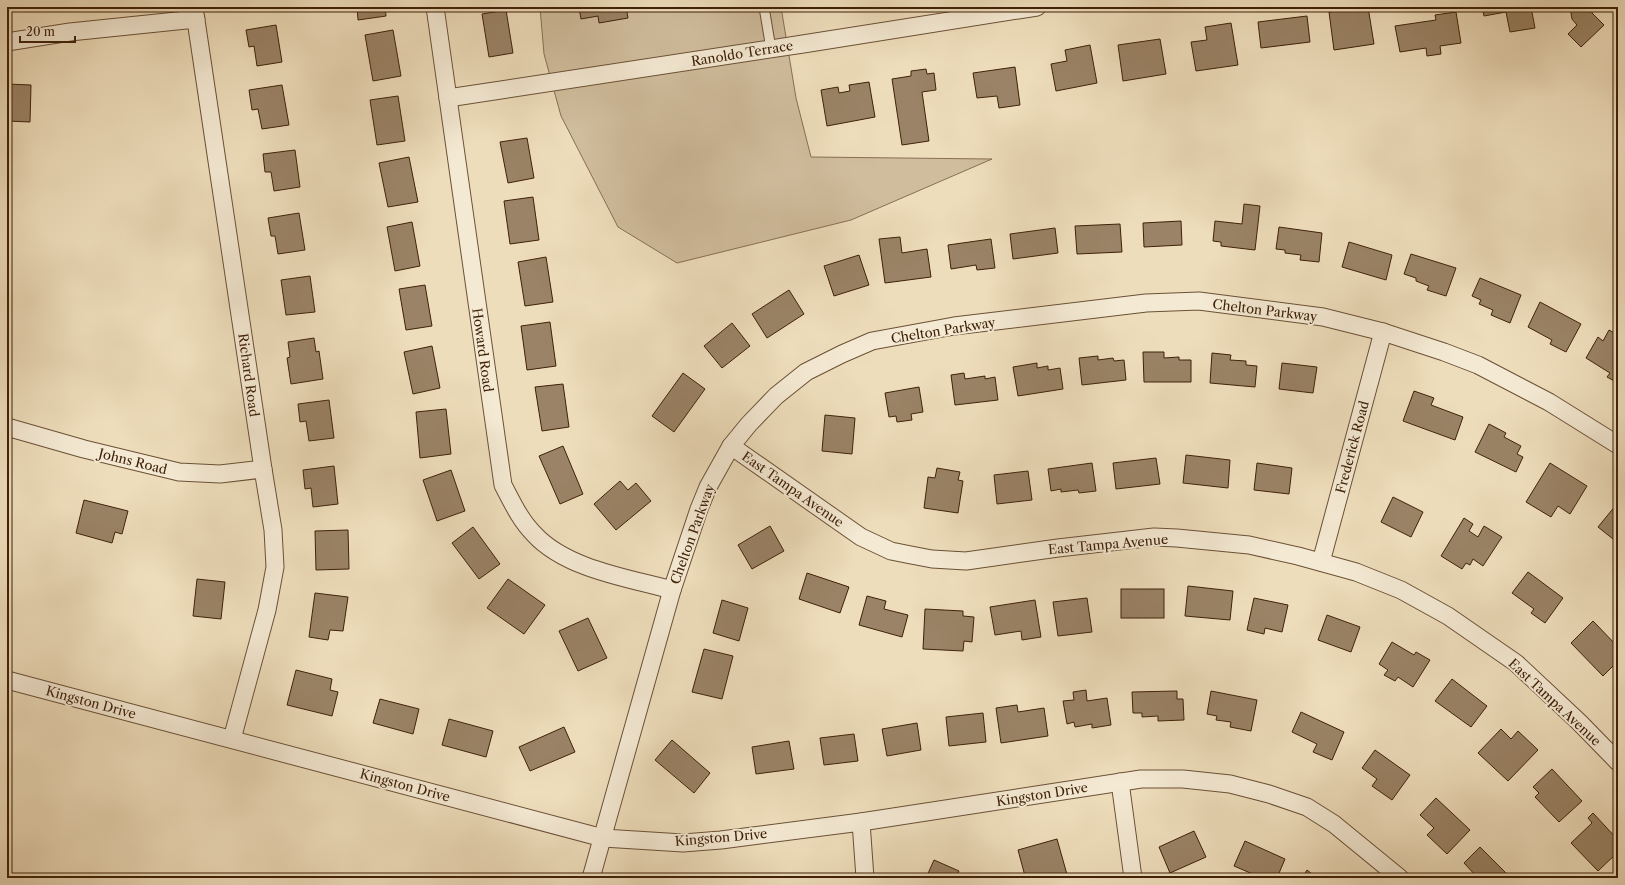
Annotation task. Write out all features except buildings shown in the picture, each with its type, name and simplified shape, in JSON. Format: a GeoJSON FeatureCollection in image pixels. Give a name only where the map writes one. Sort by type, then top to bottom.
{"type":"FeatureCollection","features":[{"type":"Feature","properties":{"kind":"street","name":"Howard Road"},"geometry":{"type":"LineString","coordinates":[[435,7],[503,485],[521,519],[547,547],[558,554],[579,565],[672,590]]}},
{"type":"Feature","properties":{"kind":"street","name":"Ranoldo Terrace"},"geometry":{"type":"LineString","coordinates":[[448,98],[772,49],[979,12],[1037,7]]}},
{"type":"Feature","properties":{"kind":"street"},"geometry":{"type":"LineString","coordinates":[[7,42],[195,13]]}},
{"type":"Feature","properties":{"kind":"street","name":"Richard Road"},"geometry":{"type":"LineString","coordinates":[[195,13],[273,530],[275,567],[267,610],[232,739]]}},
{"type":"Feature","properties":{"kind":"street","name":"Chelton Parkway"},"geometry":{"type":"LineString","coordinates":[[591,878],[672,590],[698,509],[708,487],[732,446],[749,424],[776,396],[806,372],[872,341],[954,326],[1146,303],[1199,301],[1323,317],[1383,332],[1478,365],[1549,402],[1618,445]]}},
{"type":"Feature","properties":{"kind":"street","name":"Frederick Road"},"geometry":{"type":"LineString","coordinates":[[1321,562],[1383,332]]}},
{"type":"Feature","properties":{"kind":"street","name":"Johns Road"},"geometry":{"type":"LineString","coordinates":[[7,427],[84,449],[179,472],[220,474],[263,469]]}},
{"type":"Feature","properties":{"kind":"street","name":"East Tampa Avenue"},"geometry":{"type":"LineString","coordinates":[[732,446],[861,537],[891,551],[925,558],[966,561],[1058,548],[1154,537],[1249,545],[1356,572],[1401,590],[1448,616],[1516,663],[1579,722],[1618,762]]}},
{"type":"Feature","properties":{"kind":"street","name":"Kingston Drive"},"geometry":{"type":"LineString","coordinates":[[7,680],[603,838],[683,843],[721,840],[861,822],[1141,779],[1183,780],[1230,784],[1270,794],[1307,807],[1334,824],[1400,878]]}},
{"type":"Feature","properties":{"kind":"street"},"geometry":{"type":"LineString","coordinates":[[1120,782],[1133,878]]}},
{"type":"Feature","properties":{"kind":"street"},"geometry":{"type":"LineString","coordinates":[[861,822],[865,878]]}},
{"type":"Feature","properties":{"kind":"lane"},"geometry":{"type":"LineString","coordinates":[[764,7],[772,49]]}},
{"type":"Feature","properties":{"kind":"shaded area"},"geometry":{"type":"Polygon","coordinates":[[[540,7],[781,7],[796,98],[811,157],[992,159],[851,220],[677,263],[618,227],[561,116],[544,54],[540,7]]]}}]}
